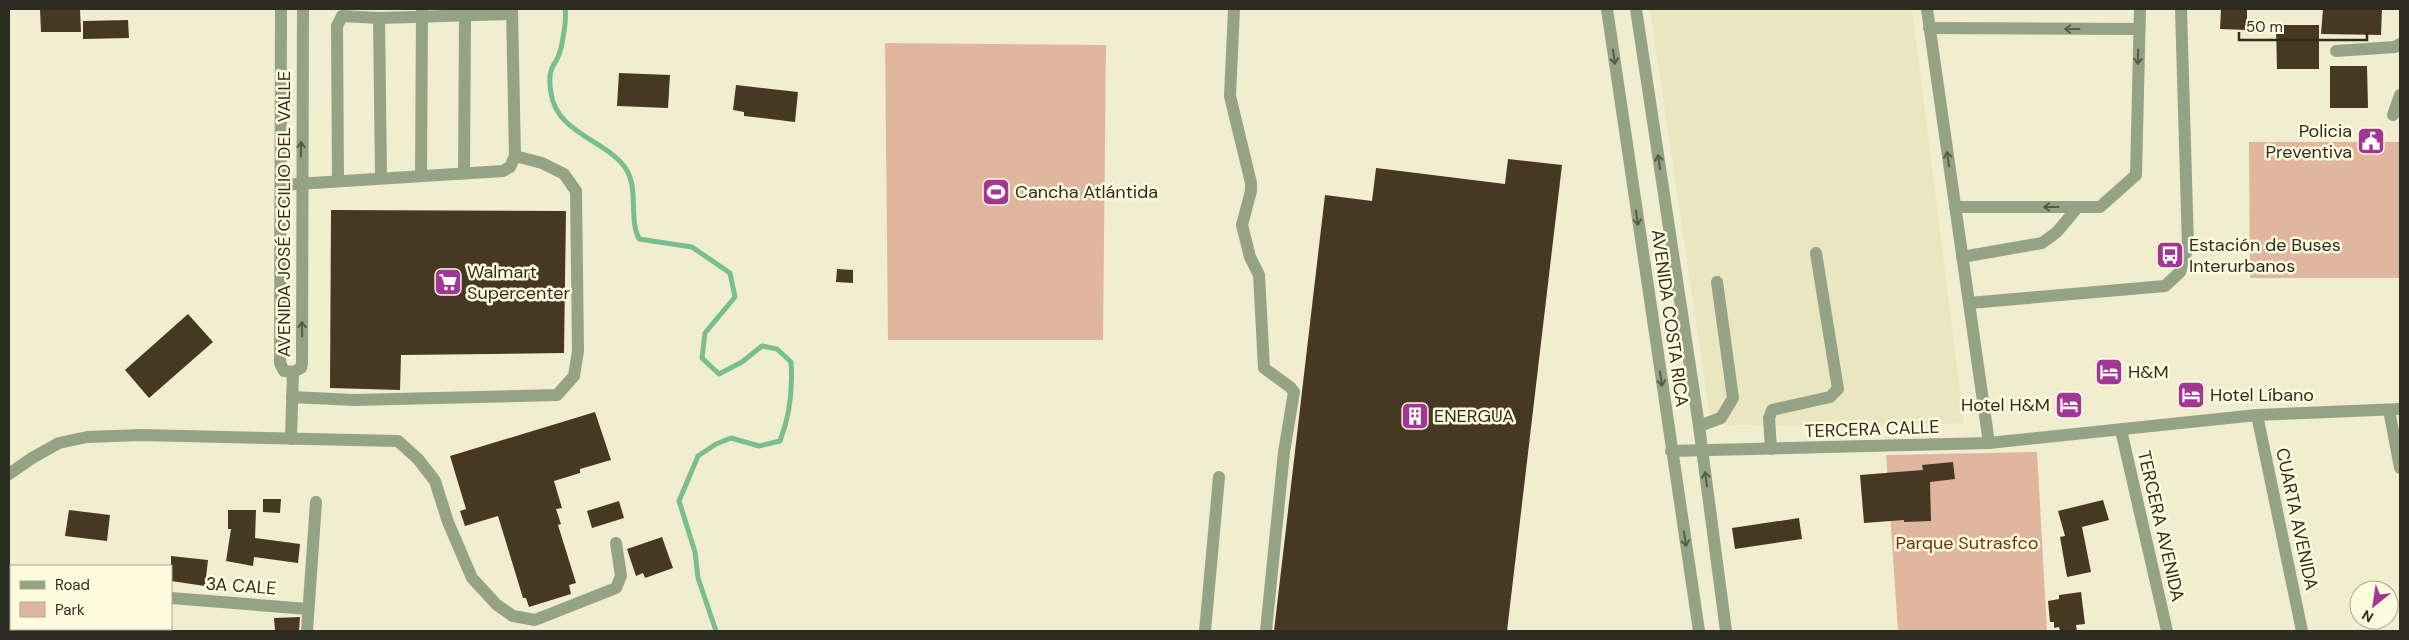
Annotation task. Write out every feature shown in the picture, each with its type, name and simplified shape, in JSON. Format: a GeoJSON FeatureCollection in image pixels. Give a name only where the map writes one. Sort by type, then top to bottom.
{"type":"FeatureCollection","features":[{"type":"Feature","properties":{"kind":"street","name":"AVENIDA JOSÉ CECILIO DEL VALLE"},"geometry":{"type":"LineString","coordinates":[[281,9],[280,363],[284,371],[293,372],[301,368],[302,364],[302,9]]}},
{"type":"Feature","properties":{"kind":"street"},"geometry":{"type":"LineString","coordinates":[[1234,9],[1230,96],[1251,183],[1251,191],[1242,225],[1250,257],[1259,275],[1264,368],[1294,392],[1284,452],[1266,631]]}},
{"type":"Feature","properties":{"kind":"street","name":"AVENIDA COSTA RICA"},"geometry":{"type":"LineString","coordinates":[[1607,9],[1699,631]]}},
{"type":"Feature","properties":{"kind":"street","name":"AVENIDA COSTA RICA"},"geometry":{"type":"LineString","coordinates":[[1636,9],[1703,451],[1726,631]]}},
{"type":"Feature","properties":{"kind":"street"},"geometry":{"type":"LineString","coordinates":[[1927,9],[1989,443]]}},
{"type":"Feature","properties":{"kind":"street"},"geometry":{"type":"LineString","coordinates":[[1955,207],[2100,207],[2136,175],[2138,29],[2140,9]]}},
{"type":"Feature","properties":{"kind":"street"},"geometry":{"type":"LineString","coordinates":[[1969,303],[2165,286],[2180,272],[2188,246],[2181,9]]}},
{"type":"Feature","properties":{"kind":"street"},"geometry":{"type":"LineString","coordinates":[[281,185],[503,171],[510,167],[515,156],[512,11],[465,16],[422,13],[379,18],[342,16],[337,26],[338,181]]}},
{"type":"Feature","properties":{"kind":"street"},"geometry":{"type":"LineString","coordinates":[[421,176],[422,13]]}},
{"type":"Feature","properties":{"kind":"street"},"geometry":{"type":"LineString","coordinates":[[464,173],[465,16]]}},
{"type":"Feature","properties":{"kind":"street"},"geometry":{"type":"LineString","coordinates":[[379,18],[380,178]]}},
{"type":"Feature","properties":{"kind":"street"},"geometry":{"type":"LineString","coordinates":[[1929,28],[2138,29]]}},
{"type":"Feature","properties":{"kind":"street"},"geometry":{"type":"LineString","coordinates":[[2336,51],[2395,47],[2400,44]]}},
{"type":"Feature","properties":{"kind":"street"},"geometry":{"type":"LineString","coordinates":[[2393,115],[2400,95]]}},
{"type":"Feature","properties":{"kind":"street"},"geometry":{"type":"LineString","coordinates":[[292,397],[354,400],[557,396],[574,376],[578,351],[576,191],[564,174],[542,163],[515,156]]}},
{"type":"Feature","properties":{"kind":"street"},"geometry":{"type":"LineString","coordinates":[[1962,258],[2042,243],[2057,232],[2077,208]]}},
{"type":"Feature","properties":{"kind":"street"},"geometry":{"type":"LineString","coordinates":[[1771,449],[1769,418],[1772,410],[1830,397],[1838,389],[1816,253]]}},
{"type":"Feature","properties":{"kind":"street"},"geometry":{"type":"LineString","coordinates":[[1699,426],[1721,418],[1733,398],[1717,282]]}},
{"type":"Feature","properties":{"kind":"street"},"geometry":{"type":"LineString","coordinates":[[291,438],[293,372]]}},
{"type":"Feature","properties":{"kind":"street"},"geometry":{"type":"LineString","coordinates":[[2394,409],[2400,468]]}},
{"type":"Feature","properties":{"kind":"street","name":"TERCERA CALLE"},"geometry":{"type":"LineString","coordinates":[[1671,451],[1989,443],[2257,415],[2394,409]]}},
{"type":"Feature","properties":{"kind":"street","name":"CUARTA AVENIDA"},"geometry":{"type":"LineString","coordinates":[[2257,415],[2302,631]]}},
{"type":"Feature","properties":{"kind":"street","name":"TERCERA AVENIDA"},"geometry":{"type":"LineString","coordinates":[[2121,430],[2167,631]]}},
{"type":"Feature","properties":{"kind":"street"},"geometry":{"type":"LineString","coordinates":[[9,474],[59,443],[87,437],[141,435],[398,441],[418,458],[435,481],[448,522],[472,578],[497,605],[513,616],[534,620],[616,588],[620,576],[616,544]]}},
{"type":"Feature","properties":{"kind":"street"},"geometry":{"type":"LineString","coordinates":[[1205,631],[1220,477]]}},
{"type":"Feature","properties":{"kind":"street"},"geometry":{"type":"LineString","coordinates":[[307,631],[316,502]]}},
{"type":"Feature","properties":{"kind":"street","name":"3A CALE"},"geometry":{"type":"LineString","coordinates":[[172,598],[308,609]]}},
{"type":"Feature","properties":{"kind":"shaded area"},"geometry":{"type":"Polygon","coordinates":[[[1650,9],[1912,9],[1964,423],[1847,428],[1711,424],[1650,9]]]}},
{"type":"Feature","properties":{"kind":"green space","name":"Cancha Atlántida"},"geometry":{"type":"Polygon","coordinates":[[[885,43],[1106,45],[1103,340],[888,340],[885,43]]]}},
{"type":"Feature","properties":{"kind":"green space"},"geometry":{"type":"Polygon","coordinates":[[[2249,142],[2400,142],[2400,278],[2250,278],[2249,142]]]}},
{"type":"Feature","properties":{"kind":"green space","name":"Parque Sutrasfco"},"geometry":{"type":"Polygon","coordinates":[[[2037,452],[2047,631],[1898,631],[1886,455],[2037,452]]]}},
{"type":"Feature","properties":{"kind":"building"},"geometry":{"type":"Polygon","coordinates":[[[40,9],[80,9],[81,32],[41,32],[40,9]]]}},
{"type":"Feature","properties":{"kind":"building"},"geometry":{"type":"Polygon","coordinates":[[[2221,9],[2247,9],[2247,30],[2220,29],[2221,9]]]}},
{"type":"Feature","properties":{"kind":"building"},"geometry":{"type":"Polygon","coordinates":[[[2323,9],[2382,9],[2381,35],[2321,34],[2323,9]]]}},
{"type":"Feature","properties":{"kind":"building"},"geometry":{"type":"Polygon","coordinates":[[[128,20],[129,38],[83,39],[83,21],[128,20]]]}},
{"type":"Feature","properties":{"kind":"building"},"geometry":{"type":"Polygon","coordinates":[[[2276,25],[2319,25],[2319,69],[2277,69],[2276,25]]]}},
{"type":"Feature","properties":{"kind":"building"},"geometry":{"type":"Polygon","coordinates":[[[2330,66],[2367,66],[2368,108],[2330,108],[2330,66]]]}},
{"type":"Feature","properties":{"kind":"building"},"geometry":{"type":"Polygon","coordinates":[[[619,73],[670,75],[668,108],[617,106],[619,73]]]}},
{"type":"Feature","properties":{"kind":"building"},"geometry":{"type":"Polygon","coordinates":[[[736,85],[798,92],[795,122],[744,116],[744,112],[733,110],[736,85]]]}},
{"type":"Feature","properties":{"kind":"building","name":"ENERGUA"},"geometry":{"type":"Polygon","coordinates":[[[1508,159],[1562,165],[1507,631],[1274,631],[1325,195],[1372,201],[1376,168],[1505,184],[1508,159]]]}},
{"type":"Feature","properties":{"kind":"building","name":"Walmart Supercenter"},"geometry":{"type":"Polygon","coordinates":[[[331,210],[566,211],[564,353],[401,355],[400,390],[330,388],[331,210]]]}},
{"type":"Feature","properties":{"kind":"building"},"geometry":{"type":"Polygon","coordinates":[[[837,269],[853,270],[853,283],[836,282],[837,269]]]}},
{"type":"Feature","properties":{"kind":"building"},"geometry":{"type":"Polygon","coordinates":[[[188,314],[213,342],[149,398],[125,370],[188,314]]]}},
{"type":"Feature","properties":{"kind":"building"},"geometry":{"type":"Polygon","coordinates":[[[595,412],[611,460],[580,469],[580,473],[554,481],[562,508],[556,509],[561,524],[558,525],[576,583],[569,585],[571,594],[529,607],[526,598],[523,598],[498,516],[465,526],[460,511],[466,509],[450,456],[595,412]]]}},
{"type":"Feature","properties":{"kind":"building"},"geometry":{"type":"Polygon","coordinates":[[[1953,462],[1955,479],[1930,482],[1931,521],[1904,522],[1904,520],[1864,523],[1860,475],[1923,470],[1922,465],[1953,462]]]}},
{"type":"Feature","properties":{"kind":"building"},"geometry":{"type":"Polygon","coordinates":[[[263,499],[281,499],[280,513],[263,512],[263,499]]]}},
{"type":"Feature","properties":{"kind":"building"},"geometry":{"type":"Polygon","coordinates":[[[2103,500],[2109,520],[2082,527],[2091,572],[2067,577],[2060,537],[2065,536],[2058,511],[2103,500]]]}},
{"type":"Feature","properties":{"kind":"building"},"geometry":{"type":"Polygon","coordinates":[[[619,501],[624,518],[592,528],[587,511],[619,501]]]}},
{"type":"Feature","properties":{"kind":"building"},"geometry":{"type":"Polygon","coordinates":[[[69,510],[110,515],[107,541],[65,536],[69,510]]]}},
{"type":"Feature","properties":{"kind":"building"},"geometry":{"type":"Polygon","coordinates":[[[228,510],[256,510],[255,538],[300,544],[298,563],[254,557],[253,566],[226,561],[231,529],[228,529],[228,510]]]}},
{"type":"Feature","properties":{"kind":"building"},"geometry":{"type":"Polygon","coordinates":[[[1799,518],[1802,539],[1735,549],[1732,528],[1799,518]]]}},
{"type":"Feature","properties":{"kind":"building"},"geometry":{"type":"Polygon","coordinates":[[[662,537],[673,568],[645,578],[643,573],[636,576],[627,549],[662,537]]]}},
{"type":"Feature","properties":{"kind":"building"},"geometry":{"type":"Polygon","coordinates":[[[171,556],[208,560],[205,586],[172,581],[171,556]]]}},
{"type":"Feature","properties":{"kind":"building"},"geometry":{"type":"Polygon","coordinates":[[[2081,592],[2085,624],[2076,625],[2077,631],[2060,631],[2059,627],[2054,628],[2054,622],[2050,622],[2048,601],[2059,599],[2059,595],[2081,592]]]}},
{"type":"Feature","properties":{"kind":"building"},"geometry":{"type":"Polygon","coordinates":[[[300,617],[299,631],[275,631],[274,618],[300,617]]]}},
{"type":"Feature","properties":{"kind":"waterway"},"geometry":{"type":"LineString","coordinates":[[565,9],[565,26],[561,47],[550,76],[551,93],[555,106],[571,126],[605,149],[624,166],[632,183],[634,221],[639,239],[692,247],[730,273],[735,297],[705,333],[702,358],[719,374],[742,362],[762,346],[777,349],[791,362],[790,402],[780,441],[759,446],[731,438],[716,444],[698,456],[679,501],[695,552],[698,578],[716,631]]}},
{"type":"Feature","properties":{"kind":"place","name":"Policia Preventiva"},"geometry":{"type":"Point","coordinates":[2371,141]}},
{"type":"Feature","properties":{"kind":"place","name":"Cancha Atlántida"},"geometry":{"type":"Point","coordinates":[996,192]}},
{"type":"Feature","properties":{"kind":"place","name":"Estación de Buses Interurbanos"},"geometry":{"type":"Point","coordinates":[2170,255]}},
{"type":"Feature","properties":{"kind":"place","name":"Walmart Supercenter"},"geometry":{"type":"Point","coordinates":[448,282]}},
{"type":"Feature","properties":{"kind":"place","name":"H&M"},"geometry":{"type":"Point","coordinates":[2109,372]}},
{"type":"Feature","properties":{"kind":"place","name":"Hotel Líbano"},"geometry":{"type":"Point","coordinates":[2191,395]}},
{"type":"Feature","properties":{"kind":"place","name":"Hotel H&M"},"geometry":{"type":"Point","coordinates":[2069,405]}},
{"type":"Feature","properties":{"kind":"place","name":"ENERGUA"},"geometry":{"type":"Point","coordinates":[1415,416]}}]}
